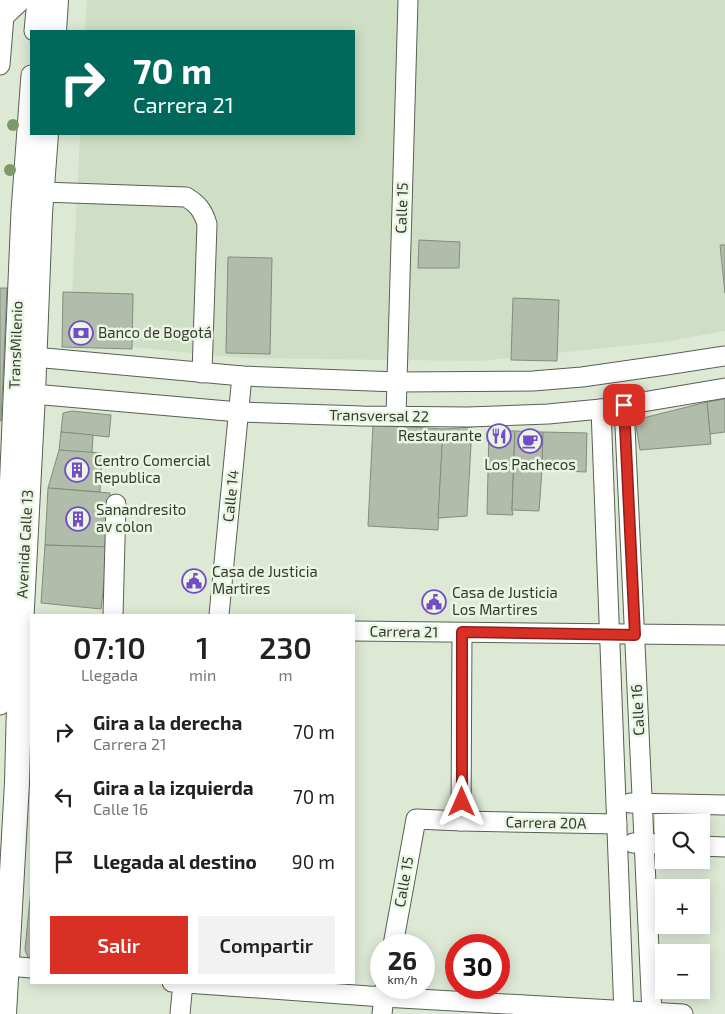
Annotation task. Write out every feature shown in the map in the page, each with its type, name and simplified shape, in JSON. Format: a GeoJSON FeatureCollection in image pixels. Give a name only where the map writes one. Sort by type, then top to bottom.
{"type":"FeatureCollection","features":[{"type":"Feature","properties":{"kind":"main road"},"geometry":{"type":"LineString","coordinates":[[54,30],[56,0]]}},
{"type":"Feature","properties":{"kind":"main road","name":"Avenida Calle 13"},"geometry":{"type":"LineString","coordinates":[[4,1014],[25,750],[26,627],[34,357],[40,213],[46,135]]}},
{"type":"Feature","properties":{"kind":"street"},"geometry":{"type":"LineString","coordinates":[[34,30],[37,0]]}},
{"type":"Feature","properties":{"kind":"street","name":"Calle 15"},"geometry":{"type":"LineString","coordinates":[[396,416],[408,0]]}},
{"type":"Feature","properties":{"kind":"street"},"geometry":{"type":"LineString","coordinates":[[0,65],[7,7]]}},
{"type":"Feature","properties":{"kind":"street","name":"TransMilenio"},"geometry":{"type":"LineString","coordinates":[[0,705],[22,211],[30,90]]}},
{"type":"Feature","properties":{"kind":"street"},"geometry":{"type":"LineString","coordinates":[[42,192],[186,197],[200,208],[207,224],[202,373]]}},
{"type":"Feature","properties":{"kind":"street"},"geometry":{"type":"LineString","coordinates":[[34,357],[242,376],[397,382],[533,381],[582,377],[725,356]]}},
{"type":"Feature","properties":{"kind":"street","name":"Calle 14"},"geometry":{"type":"LineString","coordinates":[[219,614],[242,376]]}},
{"type":"Feature","properties":{"kind":"street","name":"Transversal 22"},"geometry":{"type":"LineString","coordinates":[[33,394],[239,412],[468,417],[548,414],[600,409],[725,388]]}},
{"type":"Feature","properties":{"kind":"street","name":"Calle 16"},"geometry":{"type":"LineString","coordinates":[[624,405],[652,1013]]}},
{"type":"Feature","properties":{"kind":"street","name":"Calle 16"},"geometry":{"type":"LineString","coordinates":[[600,409],[624,1012]]}},
{"type":"Feature","properties":{"kind":"street"},"geometry":{"type":"LineString","coordinates":[[113,614],[116,504]]}},
{"type":"Feature","properties":{"kind":"street","name":"Carrera 21"},"geometry":{"type":"LineString","coordinates":[[355,631],[725,635]]}},
{"type":"Feature","properties":{"kind":"street"},"geometry":{"type":"LineString","coordinates":[[462,632],[462,821]]}},
{"type":"Feature","properties":{"kind":"street"},"geometry":{"type":"LineString","coordinates":[[616,803],[725,805]]}},
{"type":"Feature","properties":{"kind":"street","name":"Calle 15"},"geometry":{"type":"LineString","coordinates":[[395,934],[416,819]]}},
{"type":"Feature","properties":{"kind":"street","name":"Carrera 20A"},"geometry":{"type":"LineString","coordinates":[[416,819],[617,824]]}},
{"type":"Feature","properties":{"kind":"street"},"geometry":{"type":"LineString","coordinates":[[618,842],[655,844]]}},
{"type":"Feature","properties":{"kind":"street"},"geometry":{"type":"LineString","coordinates":[[710,846],[725,846]]}},
{"type":"Feature","properties":{"kind":"street"},"geometry":{"type":"LineString","coordinates":[[7,966],[30,968]]}},
{"type":"Feature","properties":{"kind":"street"},"geometry":{"type":"LineString","coordinates":[[179,984],[180,1014]]}},
{"type":"Feature","properties":{"kind":"street"},"geometry":{"type":"LineString","coordinates":[[192,984],[370,998]]}},
{"type":"Feature","properties":{"kind":"street"},"geometry":{"type":"LineString","coordinates":[[384,999],[683,1014]]}},
{"type":"Feature","properties":{"kind":"shaded area"},"geometry":{"type":"Polygon","coordinates":[[[87,0],[725,0],[725,331],[663,342],[480,361],[243,358],[70,341],[80,135],[355,135],[355,30],[85,30],[87,0]]]}},
{"type":"Feature","properties":{"kind":"building"},"geometry":{"type":"Polygon","coordinates":[[[419,240],[460,242],[459,268],[418,268],[419,240]]]}},
{"type":"Feature","properties":{"kind":"building"},"geometry":{"type":"Polygon","coordinates":[[[720,245],[725,245],[725,293],[720,245]]]}},
{"type":"Feature","properties":{"kind":"building"},"geometry":{"type":"Polygon","coordinates":[[[228,257],[272,258],[270,354],[226,353],[228,257]]]}},
{"type":"Feature","properties":{"kind":"building"},"geometry":{"type":"Polygon","coordinates":[[[0,288],[7,288],[1,421],[0,421],[0,288]]]}},
{"type":"Feature","properties":{"kind":"building"},"geometry":{"type":"Polygon","coordinates":[[[63,292],[133,294],[132,349],[62,347],[63,292]]]}},
{"type":"Feature","properties":{"kind":"building"},"geometry":{"type":"Polygon","coordinates":[[[513,298],[559,300],[557,361],[511,360],[513,298]]]}},
{"type":"Feature","properties":{"kind":"building"},"geometry":{"type":"Polygon","coordinates":[[[725,399],[725,432],[710,434],[707,402],[725,399]]]}},
{"type":"Feature","properties":{"kind":"building"},"geometry":{"type":"Polygon","coordinates":[[[707,402],[711,444],[640,450],[635,420],[707,402]]]}},
{"type":"Feature","properties":{"kind":"building"},"geometry":{"type":"Polygon","coordinates":[[[72,411],[111,415],[109,437],[61,432],[63,413],[72,411]]]}},
{"type":"Feature","properties":{"kind":"building"},"geometry":{"type":"Polygon","coordinates":[[[373,425],[443,429],[438,530],[368,526],[373,425]]]}},
{"type":"Feature","properties":{"kind":"building"},"geometry":{"type":"Polygon","coordinates":[[[472,427],[467,516],[438,518],[443,429],[472,427]]]}},
{"type":"Feature","properties":{"kind":"building"},"geometry":{"type":"Polygon","coordinates":[[[489,430],[515,431],[513,515],[487,514],[489,430]]]}},
{"type":"Feature","properties":{"kind":"building"},"geometry":{"type":"Polygon","coordinates":[[[515,431],[543,432],[539,511],[512,510],[515,431]]]}},
{"type":"Feature","properties":{"kind":"building"},"geometry":{"type":"Polygon","coordinates":[[[61,432],[93,435],[92,453],[59,450],[61,432]]]}},
{"type":"Feature","properties":{"kind":"building"},"geometry":{"type":"Polygon","coordinates":[[[543,432],[587,433],[586,472],[542,470],[543,432]]]}},
{"type":"Feature","properties":{"kind":"building","name":"Centro Comercial Republica"},"geometry":{"type":"Polygon","coordinates":[[[59,450],[102,453],[100,492],[48,488],[59,450]]]}},
{"type":"Feature","properties":{"kind":"building","name":"Sanandresito av colon"},"geometry":{"type":"Polygon","coordinates":[[[48,488],[110,493],[108,547],[45,545],[48,488]]]}},
{"type":"Feature","properties":{"kind":"building"},"geometry":{"type":"Polygon","coordinates":[[[45,545],[108,547],[101,609],[41,603],[45,545]]]}},
{"type":"Feature","properties":{"kind":"building"},"geometry":{"type":"Polygon","coordinates":[[[30,899],[30,958],[25,950],[30,899]]]}},
{"type":"Feature","properties":{"kind":"place","name":"Banco de Bogotá"},"geometry":{"type":"Point","coordinates":[81,333]}},
{"type":"Feature","properties":{"kind":"place","name":"Restaurante"},"geometry":{"type":"Point","coordinates":[499,436]}},
{"type":"Feature","properties":{"kind":"place","name":"Los Pachecos"},"geometry":{"type":"Point","coordinates":[530,441]}},
{"type":"Feature","properties":{"kind":"place","name":"Centro Comercial Republica"},"geometry":{"type":"Point","coordinates":[77,470]}},
{"type":"Feature","properties":{"kind":"place","name":"Sanandresito av colon"},"geometry":{"type":"Point","coordinates":[78,519]}},
{"type":"Feature","properties":{"kind":"place","name":"Casa de Justicia Martires"},"geometry":{"type":"Point","coordinates":[194,581]}},
{"type":"Feature","properties":{"kind":"place","name":"Casa de Justicia Los Martires"},"geometry":{"type":"Point","coordinates":[434,602]}},
{"type":"Feature","properties":{"kind":"route"},"geometry":{"type":"LineString","coordinates":[[462,802],[462,632],[635,635],[624,405]]}}]}
